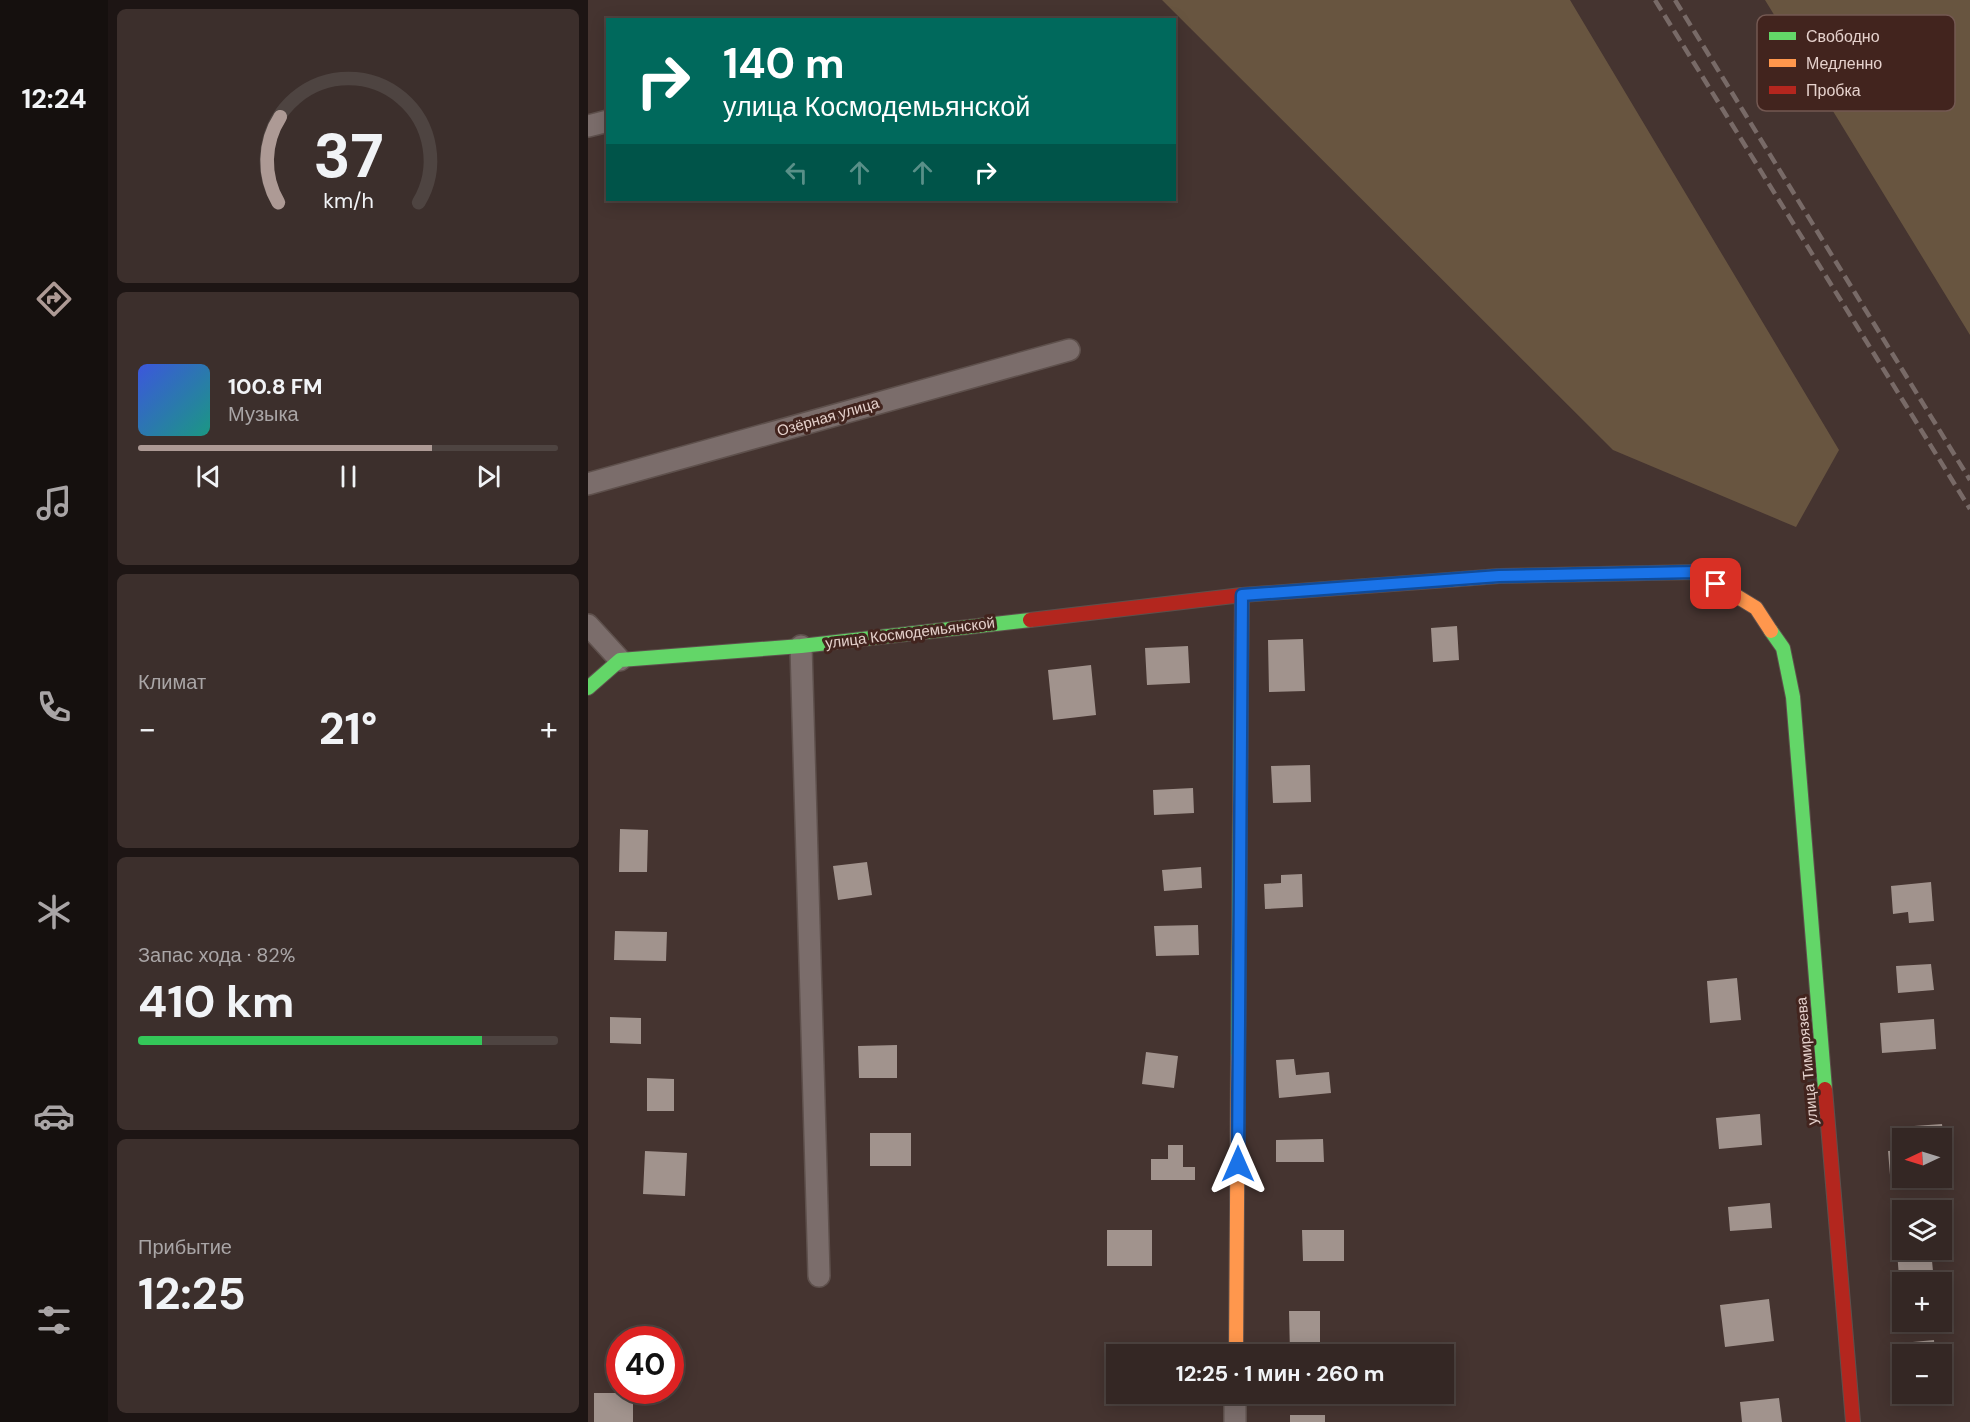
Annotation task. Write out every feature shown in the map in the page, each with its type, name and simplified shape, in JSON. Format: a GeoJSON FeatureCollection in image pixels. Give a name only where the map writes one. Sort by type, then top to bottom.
{"type":"FeatureCollection","features":[{"type":"Feature","properties":{"kind":"street"},"geometry":{"type":"LineString","coordinates":[[588,126],[606,122]]}},
{"type":"Feature","properties":{"kind":"street","name":"Озёрная улица"},"geometry":{"type":"LineString","coordinates":[[588,484],[1069,350]]}},
{"type":"Feature","properties":{"kind":"street","name":"улица Космодемьянской"},"geometry":{"type":"LineString","coordinates":[[620,660],[801,646],[1242,595],[1499,576],[1696,572],[1756,608],[1783,648],[1793,697]]}},
{"type":"Feature","properties":{"kind":"street"},"geometry":{"type":"LineString","coordinates":[[1236,1344],[1242,595]]}},
{"type":"Feature","properties":{"kind":"street"},"geometry":{"type":"LineString","coordinates":[[588,626],[620,660],[588,688]]}},
{"type":"Feature","properties":{"kind":"street"},"geometry":{"type":"LineString","coordinates":[[801,646],[819,1276]]}},
{"type":"Feature","properties":{"kind":"street","name":"улица Тимирязева"},"geometry":{"type":"LineString","coordinates":[[1793,697],[1853,1422]]}},
{"type":"Feature","properties":{"kind":"street"},"geometry":{"type":"LineString","coordinates":[[1235,1422],[1236,1404]]}},
{"type":"Feature","properties":{"kind":"shaded area"},"geometry":{"type":"Polygon","coordinates":[[[1162,0],[1570,0],[1839,450],[1796,527],[1613,450],[1162,0]]]}},
{"type":"Feature","properties":{"kind":"shaded area"},"geometry":{"type":"Polygon","coordinates":[[[1765,0],[1970,0],[1970,335],[1833,111],[1955,111],[1955,15],[1774,15],[1765,0]]]}},
{"type":"Feature","properties":{"kind":"building"},"geometry":{"type":"Polygon","coordinates":[[[1457,626],[1459,660],[1433,662],[1431,628],[1457,626]]]}},
{"type":"Feature","properties":{"kind":"building"},"geometry":{"type":"Polygon","coordinates":[[[1303,639],[1305,691],[1269,692],[1268,640],[1303,639]]]}},
{"type":"Feature","properties":{"kind":"building"},"geometry":{"type":"Polygon","coordinates":[[[1188,646],[1190,683],[1147,685],[1145,648],[1188,646]]]}},
{"type":"Feature","properties":{"kind":"building"},"geometry":{"type":"Polygon","coordinates":[[[1091,665],[1096,715],[1053,720],[1048,670],[1091,665]]]}},
{"type":"Feature","properties":{"kind":"building"},"geometry":{"type":"Polygon","coordinates":[[[1310,765],[1311,802],[1273,803],[1271,766],[1310,765]]]}},
{"type":"Feature","properties":{"kind":"building"},"geometry":{"type":"Polygon","coordinates":[[[1193,788],[1194,813],[1154,815],[1153,790],[1193,788]]]}},
{"type":"Feature","properties":{"kind":"building"},"geometry":{"type":"Polygon","coordinates":[[[620,829],[648,830],[647,872],[619,872],[620,829]]]}},
{"type":"Feature","properties":{"kind":"building"},"geometry":{"type":"Polygon","coordinates":[[[867,862],[872,895],[838,900],[833,866],[867,862]]]}},
{"type":"Feature","properties":{"kind":"building"},"geometry":{"type":"Polygon","coordinates":[[[1201,867],[1202,888],[1164,891],[1162,870],[1201,867]]]}},
{"type":"Feature","properties":{"kind":"building"},"geometry":{"type":"Polygon","coordinates":[[[1302,874],[1303,907],[1265,909],[1264,884],[1281,883],[1281,875],[1302,874]]]}},
{"type":"Feature","properties":{"kind":"building"},"geometry":{"type":"Polygon","coordinates":[[[1931,882],[1934,921],[1909,923],[1908,912],[1893,914],[1891,886],[1931,882]]]}},
{"type":"Feature","properties":{"kind":"building"},"geometry":{"type":"Polygon","coordinates":[[[1198,925],[1199,955],[1156,956],[1154,926],[1198,925]]]}},
{"type":"Feature","properties":{"kind":"building"},"geometry":{"type":"Polygon","coordinates":[[[615,931],[667,932],[666,961],[614,960],[615,931]]]}},
{"type":"Feature","properties":{"kind":"building"},"geometry":{"type":"Polygon","coordinates":[[[1931,964],[1934,990],[1898,993],[1896,966],[1931,964]]]}},
{"type":"Feature","properties":{"kind":"building"},"geometry":{"type":"Polygon","coordinates":[[[1737,978],[1741,1020],[1710,1023],[1707,981],[1737,978]]]}},
{"type":"Feature","properties":{"kind":"building"},"geometry":{"type":"Polygon","coordinates":[[[610,1017],[641,1018],[641,1044],[610,1043],[610,1017]]]}},
{"type":"Feature","properties":{"kind":"building"},"geometry":{"type":"Polygon","coordinates":[[[1934,1019],[1936,1049],[1882,1053],[1880,1023],[1934,1019]]]}},
{"type":"Feature","properties":{"kind":"building"},"geometry":{"type":"Polygon","coordinates":[[[897,1045],[897,1078],[859,1078],[858,1046],[897,1045]]]}},
{"type":"Feature","properties":{"kind":"building"},"geometry":{"type":"Polygon","coordinates":[[[1146,1052],[1178,1056],[1174,1088],[1142,1084],[1146,1052]]]}},
{"type":"Feature","properties":{"kind":"building"},"geometry":{"type":"Polygon","coordinates":[[[1294,1059],[1296,1075],[1329,1072],[1331,1093],[1279,1098],[1276,1060],[1294,1059]]]}},
{"type":"Feature","properties":{"kind":"building"},"geometry":{"type":"Polygon","coordinates":[[[647,1078],[674,1079],[674,1111],[647,1111],[647,1078]]]}},
{"type":"Feature","properties":{"kind":"building"},"geometry":{"type":"Polygon","coordinates":[[[1760,1114],[1762,1145],[1719,1149],[1716,1118],[1760,1114]]]}},
{"type":"Feature","properties":{"kind":"building"},"geometry":{"type":"Polygon","coordinates":[[[1942,1124],[1942,1128],[1900,1128],[1942,1124]]]}},
{"type":"Feature","properties":{"kind":"building"},"geometry":{"type":"Polygon","coordinates":[[[870,1133],[911,1133],[911,1166],[870,1166],[870,1133]]]}},
{"type":"Feature","properties":{"kind":"building"},"geometry":{"type":"Polygon","coordinates":[[[1323,1139],[1324,1162],[1276,1162],[1276,1140],[1323,1139]]]}},
{"type":"Feature","properties":{"kind":"building"},"geometry":{"type":"Polygon","coordinates":[[[1168,1145],[1183,1145],[1183,1167],[1195,1167],[1195,1180],[1151,1180],[1151,1159],[1168,1159],[1168,1145]]]}},
{"type":"Feature","properties":{"kind":"building"},"geometry":{"type":"Polygon","coordinates":[[[645,1151],[687,1153],[685,1196],[643,1194],[645,1151]]]}},
{"type":"Feature","properties":{"kind":"building"},"geometry":{"type":"Polygon","coordinates":[[[1888,1151],[1892,1151],[1892,1175],[1890,1175],[1888,1151]]]}},
{"type":"Feature","properties":{"kind":"building"},"geometry":{"type":"Polygon","coordinates":[[[1770,1203],[1772,1228],[1730,1231],[1728,1207],[1770,1203]]]}},
{"type":"Feature","properties":{"kind":"building"},"geometry":{"type":"Polygon","coordinates":[[[1107,1230],[1152,1230],[1152,1266],[1107,1266],[1107,1230]]]}},
{"type":"Feature","properties":{"kind":"building"},"geometry":{"type":"Polygon","coordinates":[[[1302,1230],[1344,1230],[1344,1261],[1303,1261],[1302,1230]]]}},
{"type":"Feature","properties":{"kind":"building"},"geometry":{"type":"Polygon","coordinates":[[[1898,1260],[1932,1260],[1933,1272],[1899,1272],[1898,1260]]]}},
{"type":"Feature","properties":{"kind":"building"},"geometry":{"type":"Polygon","coordinates":[[[1769,1299],[1774,1341],[1725,1347],[1720,1305],[1769,1299]]]}},
{"type":"Feature","properties":{"kind":"building"},"geometry":{"type":"Polygon","coordinates":[[[1289,1311],[1320,1311],[1320,1344],[1290,1344],[1289,1311]]]}},
{"type":"Feature","properties":{"kind":"building"},"geometry":{"type":"Polygon","coordinates":[[[1934,1340],[1934,1344],[1902,1344],[1934,1340]]]}},
{"type":"Feature","properties":{"kind":"building"},"geometry":{"type":"Polygon","coordinates":[[[594,1393],[606,1393],[606,1404],[633,1404],[633,1422],[594,1422],[594,1393]]]}},
{"type":"Feature","properties":{"kind":"building"},"geometry":{"type":"Polygon","coordinates":[[[1779,1398],[1782,1422],[1742,1422],[1740,1402],[1779,1398]]]}},
{"type":"Feature","properties":{"kind":"building"},"geometry":{"type":"Polygon","coordinates":[[[1290,1415],[1325,1415],[1325,1422],[1290,1422],[1290,1415]]]}},
{"type":"Feature","properties":{"kind":"railway"},"geometry":{"type":"LineString","coordinates":[[1655,0],[1970,509]]}},
{"type":"Feature","properties":{"kind":"railway"},"geometry":{"type":"LineString","coordinates":[[1675,0],[1970,480]]}},
{"type":"Feature","properties":{"kind":"traffic: fast"},"geometry":{"type":"LineString","coordinates":[[588,688],[620,660],[801,646],[1030,620]]}},
{"type":"Feature","properties":{"kind":"traffic: fast"},"geometry":{"type":"LineString","coordinates":[[1771,631],[1783,648],[1793,697],[1825,1089]]}},
{"type":"Feature","properties":{"kind":"traffic: fast"},"geometry":{"type":"LineString","coordinates":[[1238,1057],[1241,688]]}},
{"type":"Feature","properties":{"kind":"traffic: slow"},"geometry":{"type":"LineString","coordinates":[[1448,580],[1499,576],[1697,572],[1756,608],[1771,631]]}},
{"type":"Feature","properties":{"kind":"traffic: slow"},"geometry":{"type":"LineString","coordinates":[[1236,1344],[1238,1057]]}},
{"type":"Feature","properties":{"kind":"traffic: jam"},"geometry":{"type":"LineString","coordinates":[[1030,620],[1242,595],[1448,580]]}},
{"type":"Feature","properties":{"kind":"traffic: jam"},"geometry":{"type":"LineString","coordinates":[[1241,688],[1242,595]]}},
{"type":"Feature","properties":{"kind":"traffic: jam"},"geometry":{"type":"LineString","coordinates":[[1825,1089],[1853,1422]]}},
{"type":"Feature","properties":{"kind":"route"},"geometry":{"type":"LineString","coordinates":[[1238,1164],[1242,595],[1499,576],[1696,572],[1716,584]]}}]}
